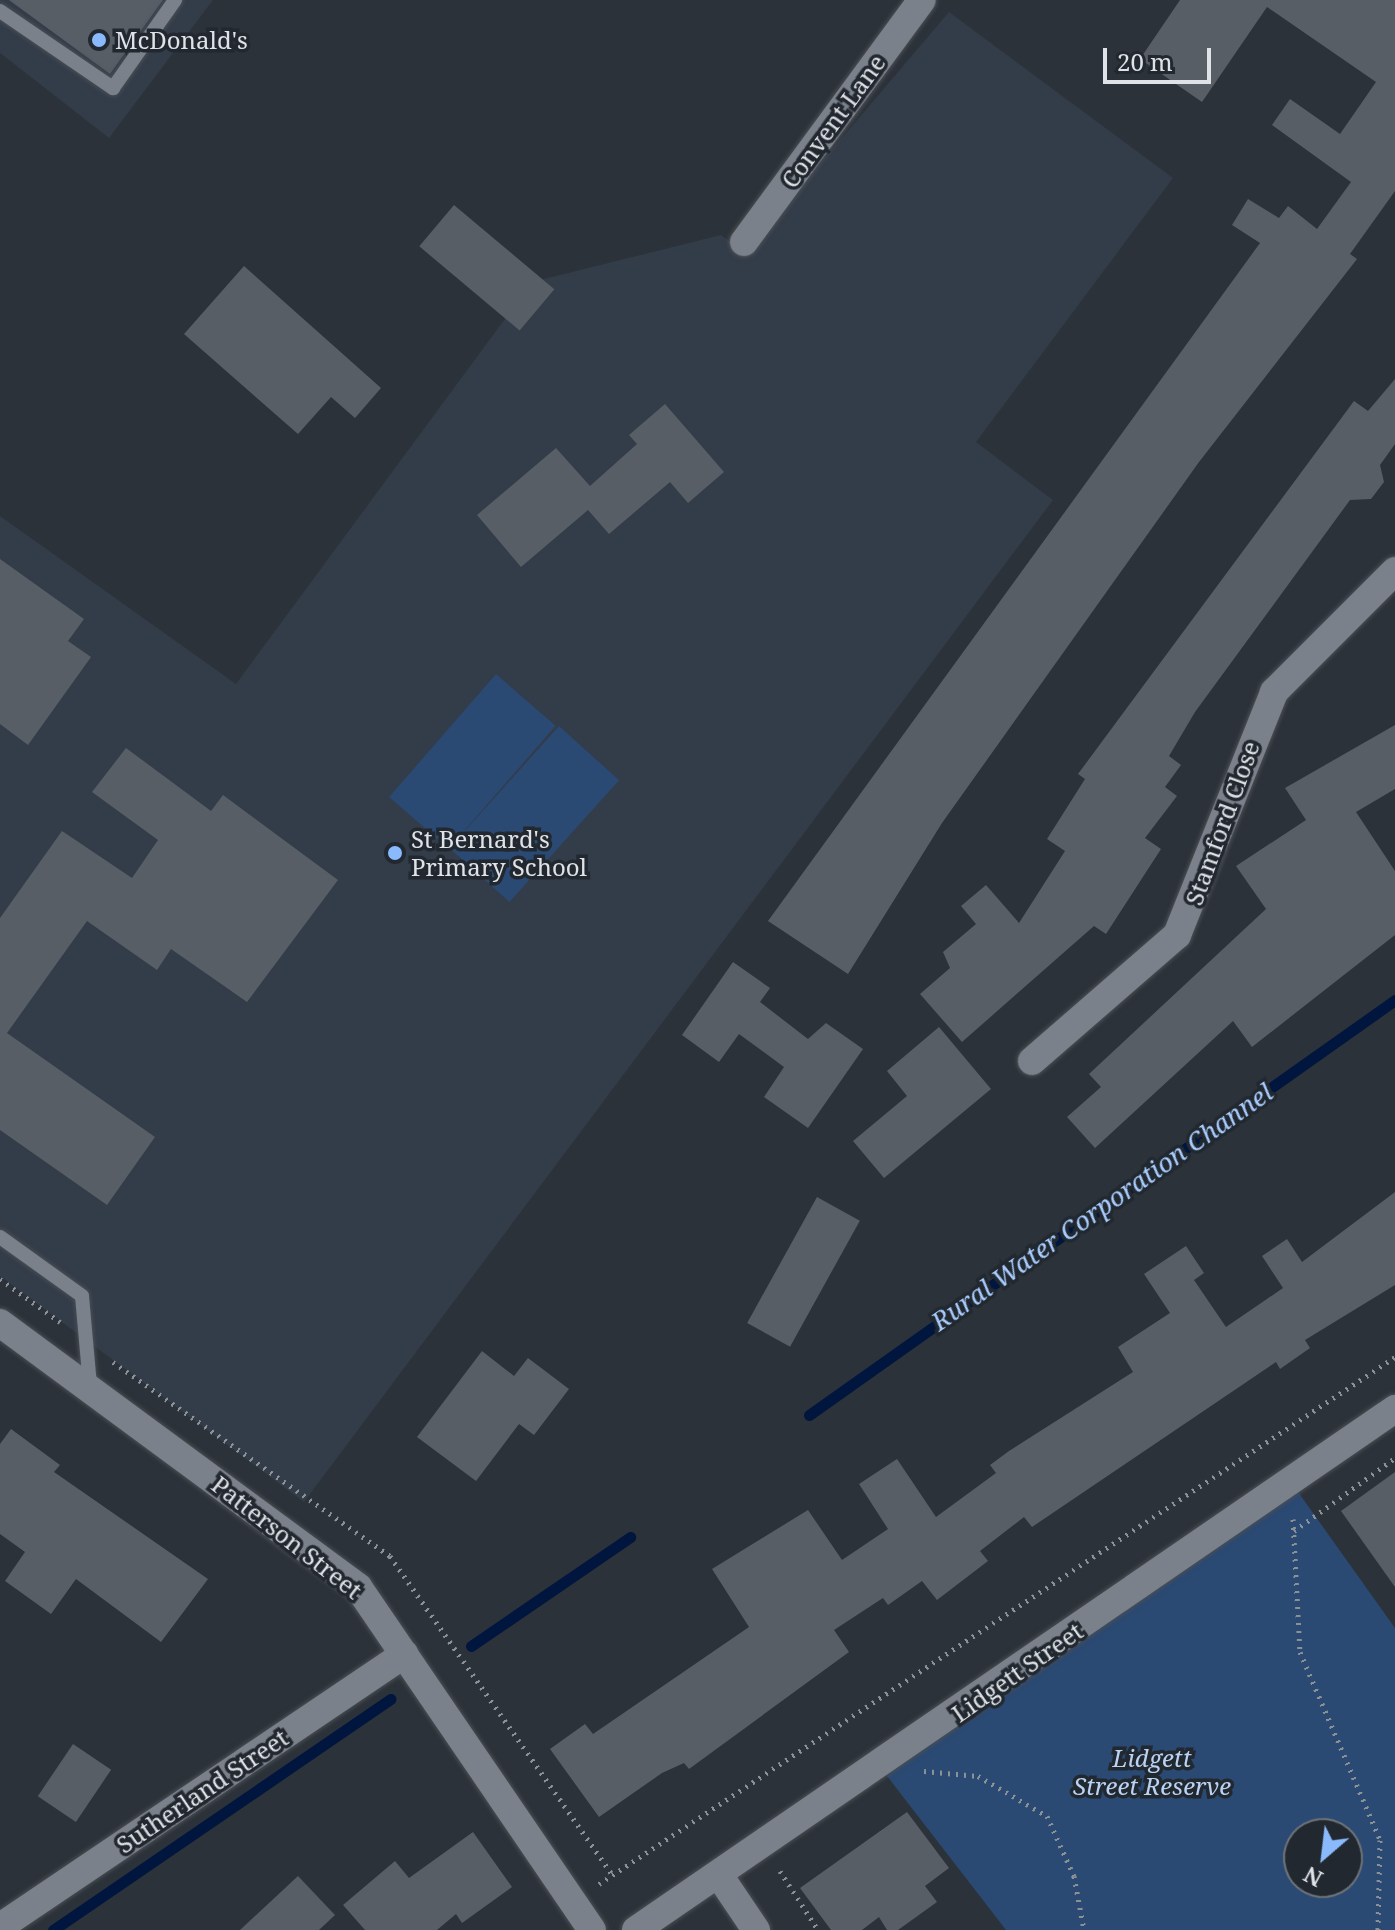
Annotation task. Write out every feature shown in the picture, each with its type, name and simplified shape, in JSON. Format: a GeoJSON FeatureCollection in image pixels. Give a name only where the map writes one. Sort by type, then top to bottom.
{"type":"FeatureCollection","features":[{"type":"Feature","properties":{"kind":"street","name":"Convent Lane"},"geometry":{"type":"LineString","coordinates":[[744,242],[922,0]]}},
{"type":"Feature","properties":{"kind":"street","name":"Stamford Close"},"geometry":{"type":"LineString","coordinates":[[1032,1061],[1177,935],[1274,692],[1395,571]]}},
{"type":"Feature","properties":{"kind":"street","name":"Patterson Street"},"geometry":{"type":"LineString","coordinates":[[0,1323],[90,1386],[358,1587],[592,1930]]}},
{"type":"Feature","properties":{"kind":"street","name":"Lidgett Street"},"geometry":{"type":"LineString","coordinates":[[636,1930],[721,1878],[1395,1409]]}},
{"type":"Feature","properties":{"kind":"street","name":"Sutherland Street"},"geometry":{"type":"LineString","coordinates":[[0,1927],[404,1654]]}},
{"type":"Feature","properties":{"kind":"street"},"geometry":{"type":"LineString","coordinates":[[721,1878],[756,1930]]}},
{"type":"Feature","properties":{"kind":"lane"},"geometry":{"type":"LineString","coordinates":[[0,11],[113,88],[175,0]]}},
{"type":"Feature","properties":{"kind":"lane"},"geometry":{"type":"LineString","coordinates":[[0,1237],[82,1296],[90,1386]]}},
{"type":"Feature","properties":{"kind":"path"},"geometry":{"type":"LineString","coordinates":[[573,1902],[1395,1357]]}},
{"type":"Feature","properties":{"kind":"path"},"geometry":{"type":"LineString","coordinates":[[1294,1531],[1395,1458]]}},
{"type":"Feature","properties":{"kind":"path"},"geometry":{"type":"LineString","coordinates":[[1291,1482],[1300,1652],[1380,1840],[1378,1930]]}},
{"type":"Feature","properties":{"kind":"path"},"geometry":{"type":"LineString","coordinates":[[880,1767],[978,1776],[1047,1816],[1074,1876],[1084,1930]]}},
{"type":"Feature","properties":{"kind":"shaded area"},"geometry":{"type":"Polygon","coordinates":[[[0,0],[213,0],[109,138],[0,53],[0,0]]]}},
{"type":"Feature","properties":{"kind":"shaded area","name":"St Bernard's Primary School"},"geometry":{"type":"Polygon","coordinates":[[[949,12],[1173,178],[976,442],[1053,500],[304,1502],[0,1276],[0,516],[236,684],[532,282],[721,235],[745,252],[949,12]]]}},
{"type":"Feature","properties":{"kind":"green space"},"geometry":{"type":"Polygon","coordinates":[[[496,674],[556,726],[449,849],[389,797],[496,674]]]}},
{"type":"Feature","properties":{"kind":"green space"},"geometry":{"type":"Polygon","coordinates":[[[559,726],[619,780],[509,902],[449,848],[559,726]]]}},
{"type":"Feature","properties":{"kind":"green space","name":"Lidgett Street Reserve"},"geometry":{"type":"Polygon","coordinates":[[[1291,1482],[1395,1628],[1395,1930],[1006,1930],[880,1767],[1291,1482]]]}},
{"type":"Feature","properties":{"kind":"building","name":"McDonald's"},"geometry":{"type":"Polygon","coordinates":[[[9,0],[163,0],[110,74],[9,0]]]}},
{"type":"Feature","properties":{"kind":"building"},"geometry":{"type":"Polygon","coordinates":[[[1180,0],[1395,0],[1395,191],[1350,254],[1357,259],[1199,462],[942,823],[848,974],[768,921],[1260,243],[1232,225],[1248,199],[1279,218],[1288,206],[1317,229],[1351,182],[1272,125],[1290,99],[1340,134],[1376,82],[1267,7],[1202,102],[1140,59],[1180,0]]]}},
{"type":"Feature","properties":{"kind":"building"},"geometry":{"type":"Polygon","coordinates":[[[454,205],[554,289],[520,331],[419,246],[454,205]]]}},
{"type":"Feature","properties":{"kind":"building"},"geometry":{"type":"Polygon","coordinates":[[[244,266],[381,388],[355,418],[331,397],[298,434],[184,334],[244,266]]]}},
{"type":"Feature","properties":{"kind":"building"},"geometry":{"type":"Polygon","coordinates":[[[1395,379],[1395,444],[1380,465],[1384,482],[1371,499],[1350,500],[1195,712],[1169,756],[1181,765],[1165,787],[1177,796],[1145,838],[1161,849],[1106,934],[1094,926],[962,1042],[920,994],[950,968],[943,952],[976,924],[961,906],[986,885],[1019,923],[1065,851],[1047,839],[1085,779],[1078,774],[1354,401],[1368,411],[1395,379]]]}},
{"type":"Feature","properties":{"kind":"building"},"geometry":{"type":"Polygon","coordinates":[[[665,404],[724,472],[688,503],[670,482],[609,534],[588,510],[521,567],[477,515],[556,448],[590,486],[637,444],[629,435],[665,404]]]}},
{"type":"Feature","properties":{"kind":"building"},"geometry":{"type":"Polygon","coordinates":[[[0,559],[84,619],[68,641],[91,657],[28,745],[0,724],[0,559]]]}},
{"type":"Feature","properties":{"kind":"building"},"geometry":{"type":"Polygon","coordinates":[[[1395,725],[1395,789],[1356,812],[1395,871],[1395,935],[1252,1047],[1233,1021],[1095,1148],[1067,1117],[1101,1087],[1089,1074],[1266,909],[1236,866],[1306,820],[1285,788],[1395,725]]]}},
{"type":"Feature","properties":{"kind":"building"},"geometry":{"type":"Polygon","coordinates":[[[126,748],[211,811],[223,795],[338,880],[247,1002],[171,949],[157,970],[87,921],[7,1033],[155,1137],[107,1205],[0,1130],[0,918],[62,831],[132,878],[158,840],[92,792],[126,748]]]}},
{"type":"Feature","properties":{"kind":"building"},"geometry":{"type":"Polygon","coordinates":[[[733,962],[770,988],[760,1002],[808,1039],[826,1023],[863,1049],[808,1128],[764,1097],[784,1067],[739,1034],[719,1062],[682,1035],[733,962]]]}},
{"type":"Feature","properties":{"kind":"building"},"geometry":{"type":"Polygon","coordinates":[[[939,1027],[991,1089],[884,1178],[853,1141],[907,1096],[887,1071],[939,1027]]]}},
{"type":"Feature","properties":{"kind":"building"},"geometry":{"type":"Polygon","coordinates":[[[1395,1192],[1395,1285],[1305,1340],[1310,1348],[1280,1369],[1276,1362],[1032,1527],[1024,1517],[980,1551],[988,1561],[937,1600],[922,1581],[888,1605],[883,1598],[834,1630],[849,1652],[689,1769],[684,1763],[662,1773],[599,1817],[550,1749],[585,1724],[593,1734],[749,1627],[712,1569],[808,1510],[842,1560],[888,1529],[859,1484],[897,1459],[936,1517],[996,1473],[990,1465],[1009,1451],[1133,1372],[1118,1347],[1170,1313],[1144,1274],[1186,1246],[1204,1273],[1194,1280],[1226,1327],[1283,1288],[1262,1256],[1287,1239],[1302,1262],[1395,1192]]]}},
{"type":"Feature","properties":{"kind":"building"},"geometry":{"type":"Polygon","coordinates":[[[817,1197],[860,1221],[790,1347],[747,1323],[817,1197]]]}},
{"type":"Feature","properties":{"kind":"building"},"geometry":{"type":"Polygon","coordinates":[[[482,1351],[514,1376],[528,1358],[569,1389],[534,1435],[519,1424],[476,1481],[417,1437],[482,1351]]]}},
{"type":"Feature","properties":{"kind":"building"},"geometry":{"type":"Polygon","coordinates":[[[11,1429],[60,1465],[54,1472],[208,1579],[161,1642],[76,1579],[51,1614],[5,1581],[25,1552],[0,1534],[0,1444],[11,1429]]]}},
{"type":"Feature","properties":{"kind":"building"},"geometry":{"type":"Polygon","coordinates":[[[1395,1472],[1395,1587],[1341,1511],[1395,1472]]]}},
{"type":"Feature","properties":{"kind":"building"},"geometry":{"type":"Polygon","coordinates":[[[73,1744],[111,1770],[76,1822],[38,1796],[73,1744]]]}},
{"type":"Feature","properties":{"kind":"building"},"geometry":{"type":"Polygon","coordinates":[[[907,1812],[949,1868],[925,1886],[937,1902],[898,1930],[887,1930],[879,1917],[862,1930],[831,1930],[800,1888],[907,1812]]]}},
{"type":"Feature","properties":{"kind":"building"},"geometry":{"type":"Polygon","coordinates":[[[473,1832],[512,1887],[462,1923],[456,1914],[437,1930],[365,1930],[343,1905],[395,1861],[409,1878],[473,1832]]]}},
{"type":"Feature","properties":{"kind":"building"},"geometry":{"type":"Polygon","coordinates":[[[298,1876],[335,1915],[319,1930],[240,1930],[298,1876]]]}},
{"type":"Feature","properties":{"kind":"waterway","name":"Rural Water Corporation Channel"},"geometry":{"type":"LineString","coordinates":[[809,1415],[1395,1000]]}},
{"type":"Feature","properties":{"kind":"waterway","name":"Rural Water Corporation Channel"},"geometry":{"type":"LineString","coordinates":[[471,1646],[630,1537]]}},
{"type":"Feature","properties":{"kind":"waterway","name":"Rural Water Corporation Channel"},"geometry":{"type":"LineString","coordinates":[[53,1930],[390,1699]]}},
{"type":"Feature","properties":{"kind":"place","name":"McDonald's"},"geometry":{"type":"Point","coordinates":[99,40]}},
{"type":"Feature","properties":{"kind":"place","name":"St Bernard's Primary School"},"geometry":{"type":"Point","coordinates":[395,853]}}]}
